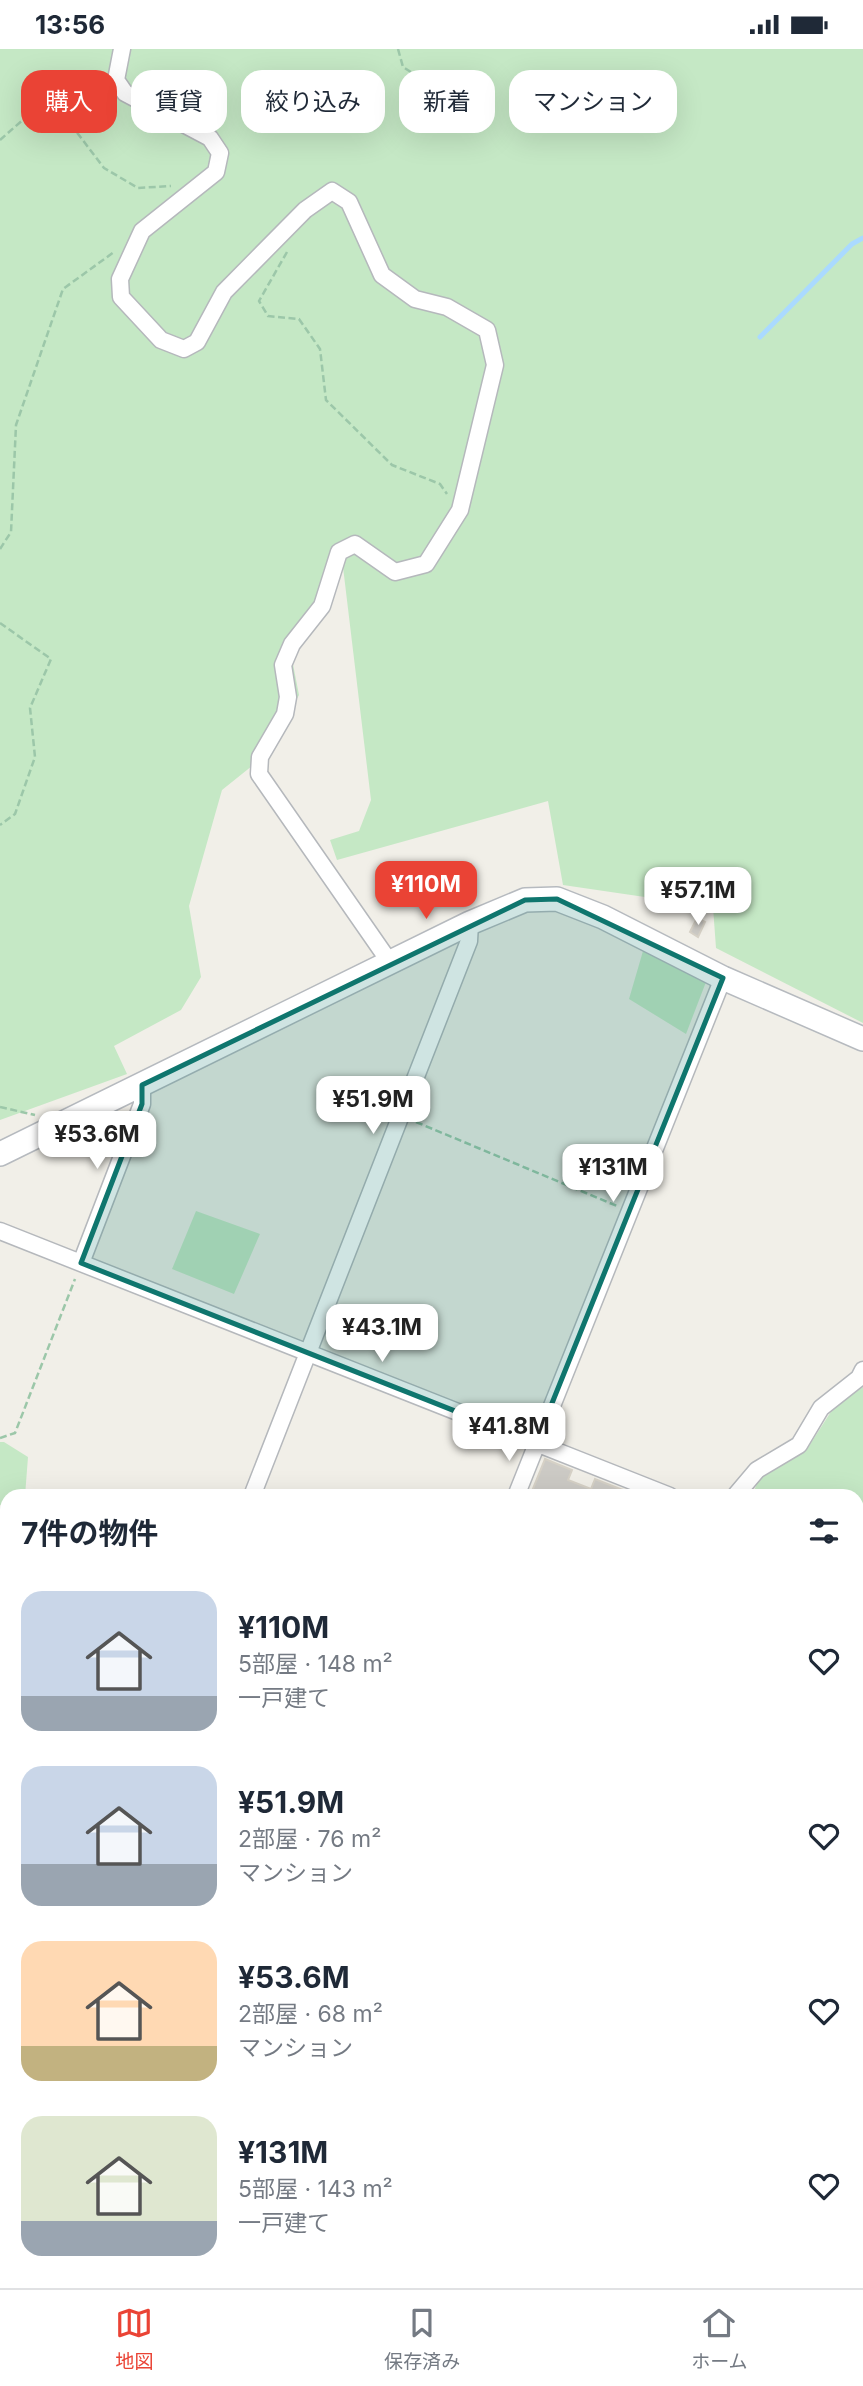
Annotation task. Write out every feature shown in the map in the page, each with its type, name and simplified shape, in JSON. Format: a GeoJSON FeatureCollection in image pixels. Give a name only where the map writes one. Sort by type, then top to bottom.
{"type":"FeatureCollection","features":[{"type":"Feature","properties":{"kind":"street"},"geometry":{"type":"LineString","coordinates":[[122,49],[116,80],[125,93],[210,138],[220,153],[216,172],[142,231],[120,279],[121,297],[161,340],[184,349],[197,342],[224,292],[306,210],[332,191],[349,202],[382,275],[415,299],[447,307],[486,330],[495,365],[460,510],[426,564],[396,572],[355,544],[339,552],[322,606],[292,644],[283,665],[288,697],[285,714],[260,757],[259,774],[391,964]]}},
{"type":"Feature","properties":{"kind":"street"},"geometry":{"type":"LineString","coordinates":[[0,1154],[470,923],[525,900],[556,899],[603,917],[723,978],[863,1039]]}},
{"type":"Feature","properties":{"kind":"street"},"geometry":{"type":"LineString","coordinates":[[255,1489],[469,940],[470,923]]}},
{"type":"Feature","properties":{"kind":"street"},"geometry":{"type":"LineString","coordinates":[[519,1489],[723,978]]}},
{"type":"Feature","properties":{"kind":"street"},"geometry":{"type":"LineString","coordinates":[[81,1263],[142,1104],[142,1085]]}},
{"type":"Feature","properties":{"kind":"street"},"geometry":{"type":"LineString","coordinates":[[0,1231],[652,1489]]}},
{"type":"Feature","properties":{"kind":"street"},"geometry":{"type":"LineString","coordinates":[[741,1489],[757,1470],[799,1445],[821,1408],[859,1378],[863,1370]]}},
{"type":"Feature","properties":{"kind":"path"},"geometry":{"type":"LineString","coordinates":[[398,49],[403,67],[408,70]]}},
{"type":"Feature","properties":{"kind":"path"},"geometry":{"type":"LineString","coordinates":[[0,140],[42,103],[56,105],[104,168],[138,188],[173,185]]}},
{"type":"Feature","properties":{"kind":"path"},"geometry":{"type":"LineString","coordinates":[[0,549],[10,531],[16,425],[63,289],[142,231]]}},
{"type":"Feature","properties":{"kind":"path"},"geometry":{"type":"LineString","coordinates":[[286,253],[259,301],[268,316],[299,319],[320,349],[326,400],[392,465],[440,484],[460,510]]}},
{"type":"Feature","properties":{"kind":"path"},"geometry":{"type":"LineString","coordinates":[[0,623],[51,659],[30,708],[36,757],[15,814],[0,825]]}},
{"type":"Feature","properties":{"kind":"path"},"geometry":{"type":"LineString","coordinates":[[401,1116],[629,1211]]}},
{"type":"Feature","properties":{"kind":"path"},"geometry":{"type":"LineString","coordinates":[[0,1438],[15,1433],[81,1263]]}},
{"type":"Feature","properties":{"kind":"highlighted area"},"geometry":{"type":"Polygon","coordinates":[[[557,899],[723,978],[536,1443],[81,1263],[142,1104],[142,1085],[525,900],[557,899]]]}},
{"type":"Feature","properties":{"kind":"green space"},"geometry":{"type":"Polygon","coordinates":[[[0,49],[863,49],[863,1023],[716,948],[713,907],[563,885],[548,801],[337,860],[330,840],[359,831],[371,800],[343,567],[291,654],[299,695],[267,754],[222,790],[189,906],[201,977],[181,1010],[114,1046],[127,1074],[0,1120],[0,49]]]}},
{"type":"Feature","properties":{"kind":"green space"},"geometry":{"type":"Polygon","coordinates":[[[643,951],[706,982],[686,1034],[629,999],[643,951]]]}},
{"type":"Feature","properties":{"kind":"green space"},"geometry":{"type":"Polygon","coordinates":[[[196,1211],[260,1234],[234,1294],[172,1269],[196,1211]]]}},
{"type":"Feature","properties":{"kind":"green space"},"geometry":{"type":"Polygon","coordinates":[[[863,1387],[863,1489],[755,1489],[760,1476],[807,1449],[834,1407],[863,1387]]]}},
{"type":"Feature","properties":{"kind":"green space"},"geometry":{"type":"Polygon","coordinates":[[[0,1442],[4,1442],[28,1457],[26,1489],[0,1489],[0,1442]]]}},
{"type":"Feature","properties":{"kind":"building"},"geometry":{"type":"Polygon","coordinates":[[[697,918],[705,922],[698,937],[690,932],[697,918]]]}},
{"type":"Feature","properties":{"kind":"building"},"geometry":{"type":"Polygon","coordinates":[[[545,1459],[572,1470],[568,1480],[591,1489],[533,1489],[545,1459]]]}},
{"type":"Feature","properties":{"kind":"building"},"geometry":{"type":"Polygon","coordinates":[[[595,1479],[620,1489],[591,1489],[595,1479]]]}},
{"type":"Feature","properties":{"kind":"waterway"},"geometry":{"type":"LineString","coordinates":[[760,337],[852,244],[863,238]]}}]}
